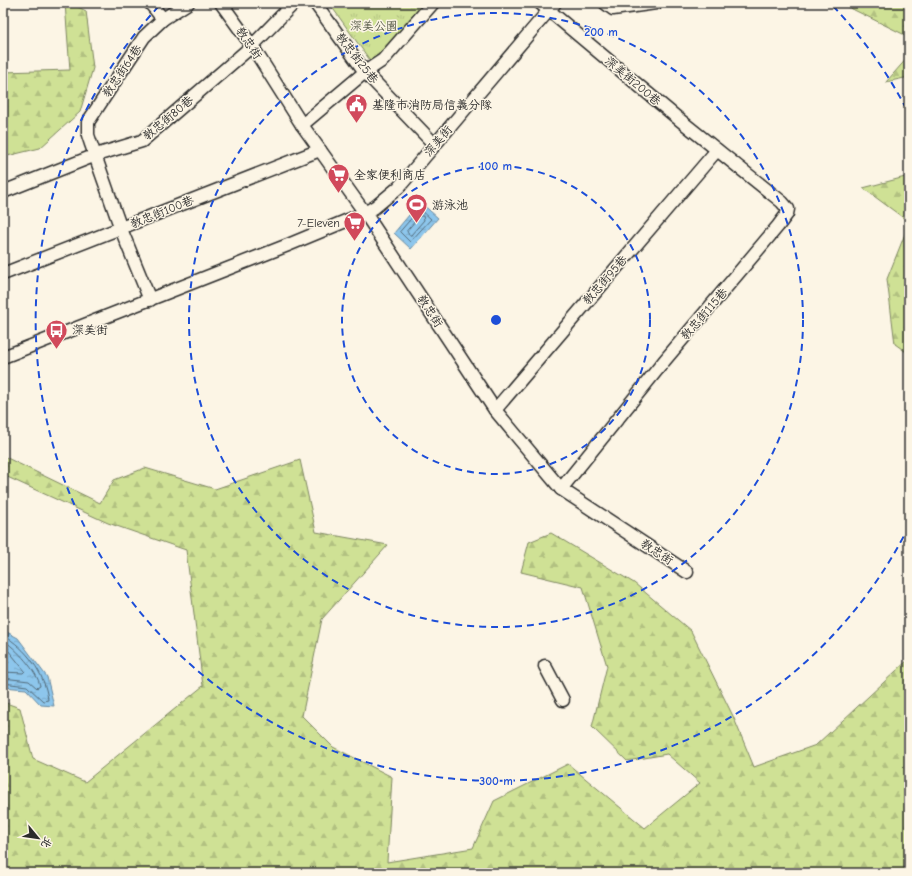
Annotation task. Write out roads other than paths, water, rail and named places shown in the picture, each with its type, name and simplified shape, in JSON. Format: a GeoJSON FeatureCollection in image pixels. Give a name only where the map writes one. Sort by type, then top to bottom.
{"type":"FeatureCollection","features":[{"type":"Feature","properties":{"kind":"street"},"geometry":{"type":"LineString","coordinates":[[150,3],[163,19]]}},
{"type":"Feature","properties":{"kind":"street","name":"教忠街64巷"},"geometry":{"type":"LineString","coordinates":[[150,300],[121,228],[88,135],[88,122],[144,37],[163,19],[188,3]]}},
{"type":"Feature","properties":{"kind":"street","name":"教忠街"},"geometry":{"type":"LineString","coordinates":[[221,3],[252,46],[302,125],[365,213],[495,410],[561,489],[687,572]]}},
{"type":"Feature","properties":{"kind":"street","name":"教忠街80巷"},"geometry":{"type":"LineString","coordinates":[[3,192],[96,155],[142,141],[252,46],[294,3]]}},
{"type":"Feature","properties":{"kind":"street","name":"教忠街25巷"},"geometry":{"type":"LineString","coordinates":[[315,3],[365,72],[435,145]]}},
{"type":"Feature","properties":{"kind":"street"},"geometry":{"type":"LineString","coordinates":[[302,125],[365,72],[383,60],[433,3]]}},
{"type":"Feature","properties":{"kind":"street"},"geometry":{"type":"LineString","coordinates":[[605,3],[613,9],[656,3]]}},
{"type":"Feature","properties":{"kind":"street","name":"深美街"},"geometry":{"type":"LineString","coordinates":[[3,357],[150,300],[365,213],[375,207],[399,187],[548,6]]}},
{"type":"Feature","properties":{"kind":"street","name":"深美街200巷"},"geometry":{"type":"LineString","coordinates":[[548,6],[717,150]]}},
{"type":"Feature","properties":{"kind":"street","name":"教忠街100巷"},"geometry":{"type":"LineString","coordinates":[[3,274],[320,150]]}},
{"type":"Feature","properties":{"kind":"street","name":"教忠街95巷"},"geometry":{"type":"LineString","coordinates":[[495,410],[717,150]]}},
{"type":"Feature","properties":{"kind":"street","name":"教忠街115巷"},"geometry":{"type":"LineString","coordinates":[[561,489],[665,360],[743,269],[787,214],[788,209],[782,202],[717,150]]}},
{"type":"Feature","properties":{"kind":"street"},"geometry":{"type":"LineString","coordinates":[[545,666],[563,700]]}},
{"type":"Feature","properties":{"kind":"water","name":"游泳池"},"geometry":{"type":"Polygon","coordinates":[[[420,202],[438,218],[411,249],[394,233],[420,202]]]}},
{"type":"Feature","properties":{"kind":"water"},"geometry":{"type":"Polygon","coordinates":[[[3,630],[18,638],[47,677],[54,706],[41,705],[26,689],[3,687],[3,630]]]}},
{"type":"Feature","properties":{"kind":"place","name":"基隆市消防局信義分隊"},"geometry":{"type":"Point","coordinates":[357,124]}},
{"type":"Feature","properties":{"kind":"place","name":"全家便利商店"},"geometry":{"type":"Point","coordinates":[339,194]}},
{"type":"Feature","properties":{"kind":"place","name":"游泳池"},"geometry":{"type":"Point","coordinates":[416,224]}},
{"type":"Feature","properties":{"kind":"place","name":"7-Eleven"},"geometry":{"type":"Point","coordinates":[355,242]}},
{"type":"Feature","properties":{"kind":"place","name":"深美街"},"geometry":{"type":"Point","coordinates":[56,350]}},
{"type":"Feature","properties":{"kind":"park label","name":"深美公園"},"geometry":{"type":"Point","coordinates":[374,26]}}]}
